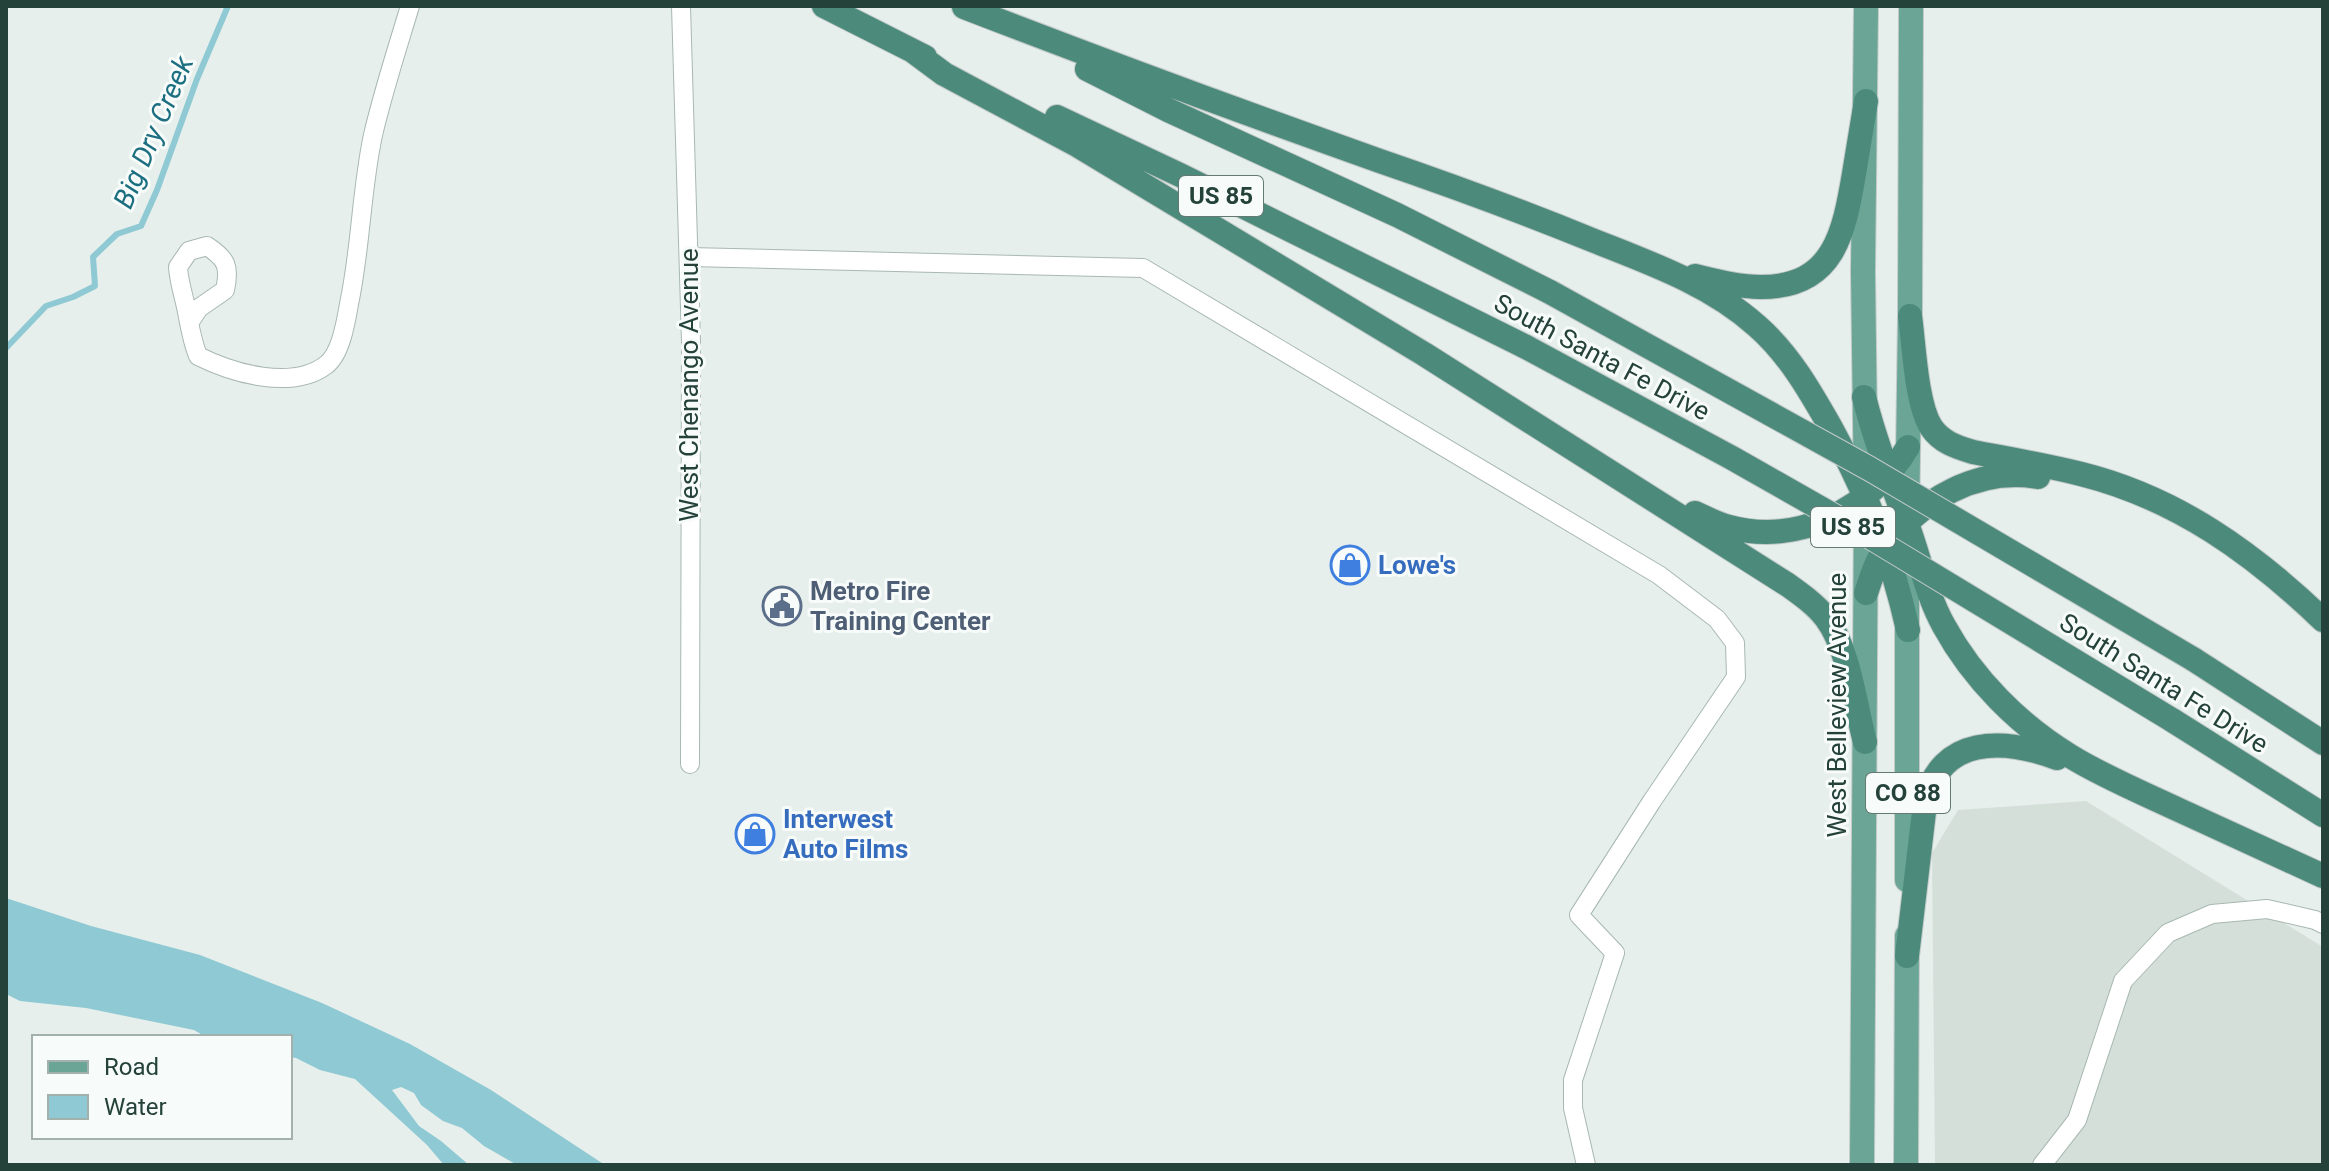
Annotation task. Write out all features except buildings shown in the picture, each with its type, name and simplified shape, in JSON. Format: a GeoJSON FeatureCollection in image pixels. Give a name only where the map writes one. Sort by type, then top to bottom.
{"type":"FeatureCollection","features":[{"type":"Feature","properties":{"kind":"highway","name":"South Santa Fe Drive"},"geometry":{"type":"LineString","coordinates":[[824,6],[913,51],[1180,175],[1526,347],[1732,458],[2052,645],[2323,815]]}},
{"type":"Feature","properties":{"kind":"highway","name":"South Santa Fe Drive"},"geometry":{"type":"LineString","coordinates":[[963,6],[1168,110],[1397,215],[1550,292],[1870,469],[2193,659],[2323,743]]}},
{"type":"Feature","properties":{"kind":"highway"},"geometry":{"type":"LineString","coordinates":[[963,6],[1125,69],[1508,206],[1661,268],[1731,305],[1785,355],[1805,383],[1866,497],[1886,547],[1908,630]]}},
{"type":"Feature","properties":{"kind":"highway"},"geometry":{"type":"LineString","coordinates":[[913,51],[944,74],[1128,175],[1424,354],[1788,585],[1819,610],[1838,640],[1865,742]]}},
{"type":"Feature","properties":{"kind":"highway"},"geometry":{"type":"LineString","coordinates":[[1661,268],[1759,287],[1787,285],[1815,270],[1831,253],[1843,232],[1866,101]]}},
{"type":"Feature","properties":{"kind":"highway"},"geometry":{"type":"LineString","coordinates":[[1910,316],[1923,406],[1930,426],[1943,440],[1973,452],[2082,474],[2138,494],[2203,523],[2261,565]]}},
{"type":"Feature","properties":{"kind":"highway"},"geometry":{"type":"LineString","coordinates":[[1864,397],[1877,446],[1907,524],[1921,573],[1944,626],[2004,705],[2035,733],[2071,757],[2323,876]]}},
{"type":"Feature","properties":{"kind":"highway"},"geometry":{"type":"LineString","coordinates":[[1627,481],[1727,527],[1761,532],[1803,528],[1824,521],[1866,497],[1888,477],[1908,447]]}},
{"type":"Feature","properties":{"kind":"highway"},"geometry":{"type":"LineString","coordinates":[[1866,593],[1886,547],[1934,501],[1962,485],[1993,477],[2032,476],[2103,491],[2171,513],[2239,549],[2323,620]]}},
{"type":"Feature","properties":{"kind":"highway"},"geometry":{"type":"LineString","coordinates":[[1907,956],[1925,803],[1933,779],[1946,763],[1976,747],[2015,745],[2133,788]]}},
{"type":"Feature","properties":{"kind":"main road","name":"West Belleview Avenue"},"geometry":{"type":"LineString","coordinates":[[1862,1165],[1866,6]]}},
{"type":"Feature","properties":{"kind":"main road","name":"CO 88"},"geometry":{"type":"LineString","coordinates":[[1906,1165],[1911,6]]}},
{"type":"Feature","properties":{"kind":"street"},"geometry":{"type":"LineString","coordinates":[[189,323],[198,356],[221,367],[277,378],[306,375],[328,364],[342,338],[357,265],[373,135],[410,6]]}},
{"type":"Feature","properties":{"kind":"street","name":"West Chenango Avenue"},"geometry":{"type":"LineString","coordinates":[[681,6],[691,342],[690,764]]}},
{"type":"Feature","properties":{"kind":"street"},"geometry":{"type":"LineString","coordinates":[[689,257],[1143,268],[1659,575],[1717,619],[1735,643],[1736,677],[1579,915],[1615,953],[1573,1080],[1573,1108],[1586,1165]]}},
{"type":"Feature","properties":{"kind":"street"},"geometry":{"type":"LineString","coordinates":[[2042,1165],[2077,1120],[2123,981],[2168,933],[2212,914],[2267,909],[2323,924]]}},
{"type":"Feature","properties":{"kind":"shaded area"},"geometry":{"type":"Polygon","coordinates":[[[2086,801],[2323,947],[2323,1165],[1935,1165],[1932,853],[1958,810],[2086,801]]]}},
{"type":"Feature","properties":{"kind":"water"},"geometry":{"type":"Polygon","coordinates":[[[6,898],[91,926],[200,955],[322,1003],[410,1044],[491,1090],[605,1165],[517,1165],[484,1146],[462,1128],[443,1121],[421,1105],[414,1093],[401,1087],[392,1090],[419,1126],[469,1165],[444,1165],[427,1145],[355,1079],[320,1070],[292,1057],[292,1035],[203,1035],[194,1030],[86,1008],[20,1001],[6,994],[6,898]]]}},
{"type":"Feature","properties":{"kind":"waterway","name":"Big Dry Creek"},"geometry":{"type":"LineString","coordinates":[[6,348],[46,306],[95,286],[93,257],[117,234],[141,226],[228,6]]}},
{"type":"Feature","properties":{"kind":"place","name":"Lowe's"},"geometry":{"type":"Point","coordinates":[1350,565]}},
{"type":"Feature","properties":{"kind":"place","name":"Metro Fire Training Center"},"geometry":{"type":"Point","coordinates":[782,606]}},
{"type":"Feature","properties":{"kind":"place","name":"Interwest Auto Films"},"geometry":{"type":"Point","coordinates":[755,834]}}]}
